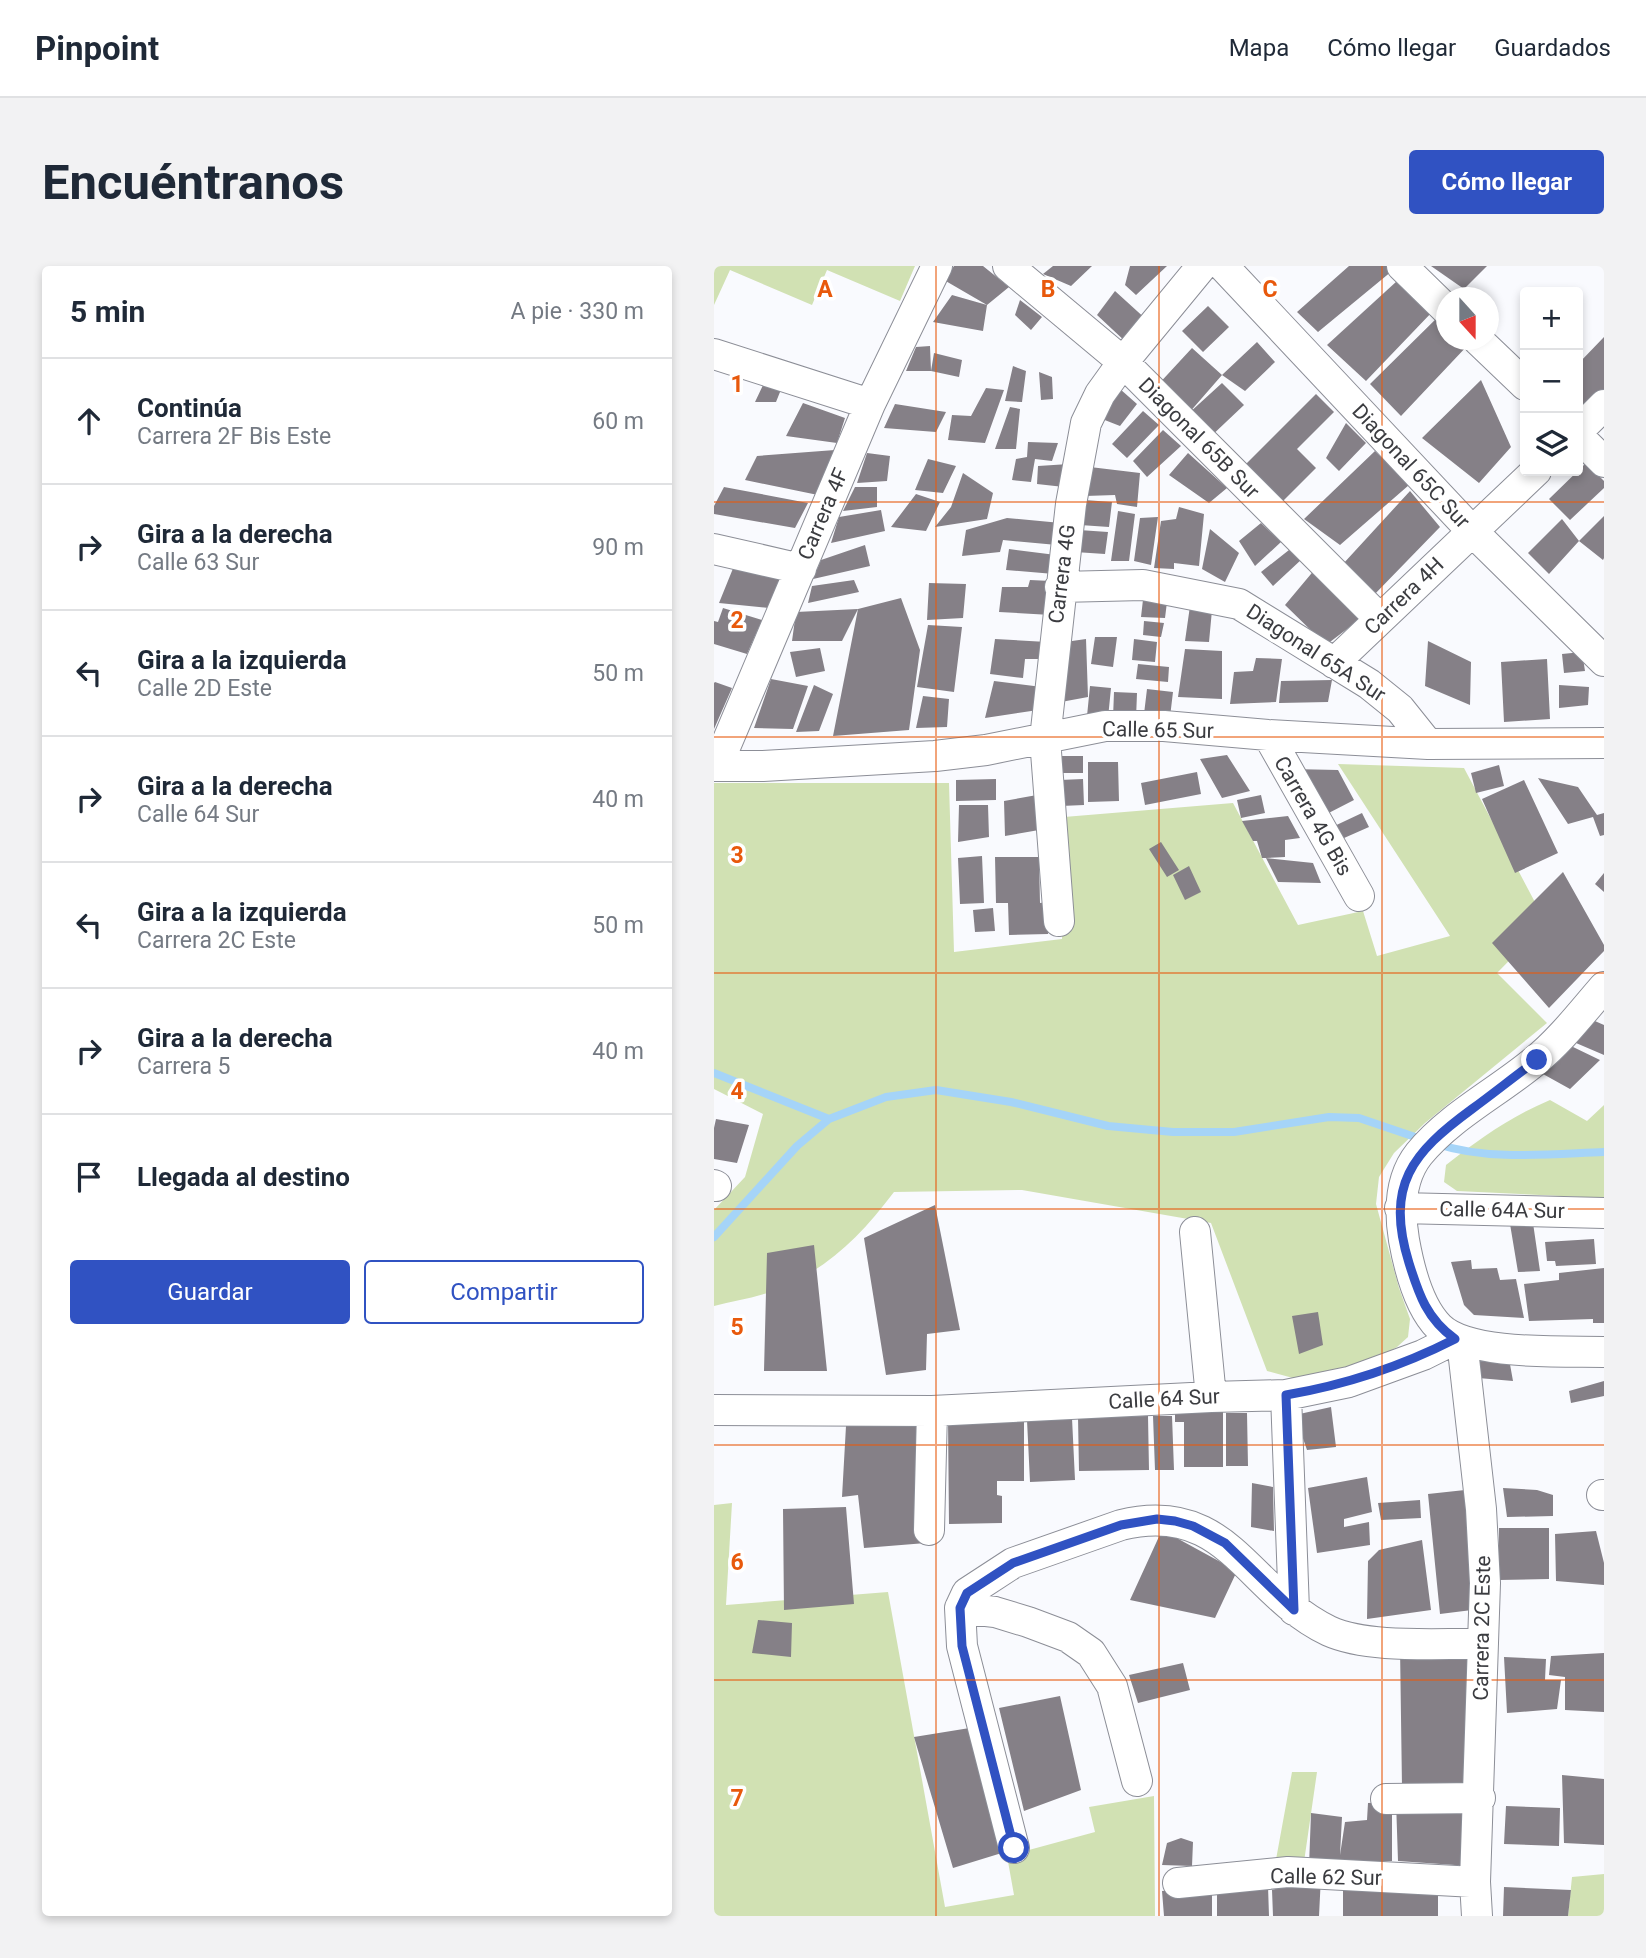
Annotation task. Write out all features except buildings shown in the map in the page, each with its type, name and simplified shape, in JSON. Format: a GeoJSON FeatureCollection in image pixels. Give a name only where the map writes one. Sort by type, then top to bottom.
{"type":"FeatureCollection","features":[{"type":"Feature","properties":{"kind":"street","name":"Carrera 4F"},"geometry":{"type":"LineString","coordinates":[[716,766],[870,404],[937,266]]}},
{"type":"Feature","properties":{"kind":"street","name":"Diagonal 65B Sur"},"geometry":{"type":"LineString","coordinates":[[1008,266],[1123,362],[1380,620]]}},
{"type":"Feature","properties":{"kind":"street","name":"Carrera 4G"},"geometry":{"type":"LineString","coordinates":[[1059,921],[1045,739],[1070,504],[1086,424],[1101,394],[1123,362],[1202,266]]}},
{"type":"Feature","properties":{"kind":"street","name":"Diagonal 65C Sur"},"geometry":{"type":"LineString","coordinates":[[1223,266],[1472,531],[1604,661]]}},
{"type":"Feature","properties":{"kind":"street"},"geometry":{"type":"LineString","coordinates":[[1402,266],[1436,298]]}},
{"type":"Feature","properties":{"kind":"street"},"geometry":{"type":"LineString","coordinates":[[1488,350],[1520,380]]}},
{"type":"Feature","properties":{"kind":"street"},"geometry":{"type":"LineString","coordinates":[[714,354],[870,404]]}},
{"type":"Feature","properties":{"kind":"street"},"geometry":{"type":"LineString","coordinates":[[1583,425],[1604,405]]}},
{"type":"Feature","properties":{"kind":"street"},"geometry":{"type":"LineString","coordinates":[[1583,441],[1604,462]]}},
{"type":"Feature","properties":{"kind":"street","name":"Carrera 4H"},"geometry":{"type":"LineString","coordinates":[[1334,663],[1531,476]]}},
{"type":"Feature","properties":{"kind":"street"},"geometry":{"type":"LineString","coordinates":[[714,549],[800,569]]}},
{"type":"Feature","properties":{"kind":"street","name":"Diagonal 65A Sur"},"geometry":{"type":"LineString","coordinates":[[1060,587],[1143,584],[1239,604],[1368,684],[1400,709],[1428,744]]}},
{"type":"Feature","properties":{"kind":"street","name":"Calle 65 Sur"},"geometry":{"type":"LineString","coordinates":[[716,766],[763,766],[934,756],[986,750],[1105,726],[1164,726],[1428,744],[1604,743]]}},
{"type":"Feature","properties":{"kind":"street","name":"Carrera 4G Bis"},"geometry":{"type":"LineString","coordinates":[[1268,735],[1359,896]]}},
{"type":"Feature","properties":{"kind":"street"},"geometry":{"type":"LineString","coordinates":[[1604,987],[1537,1060],[1428,1144],[1409,1171],[1400,1208],[1406,1255],[1417,1289],[1439,1328],[1459,1340],[1478,1346],[1604,1352]]}},
{"type":"Feature","properties":{"kind":"street","name":"Calle 64A Sur"},"geometry":{"type":"LineString","coordinates":[[1400,1208],[1604,1213]]}},
{"type":"Feature","properties":{"kind":"street"},"geometry":{"type":"LineString","coordinates":[[1195,1232],[1212,1397]]}},
{"type":"Feature","properties":{"kind":"street","name":"Calle 64 Sur"},"geometry":{"type":"LineString","coordinates":[[714,1410],[932,1411],[1286,1395],[1349,1382],[1459,1340]]}},
{"type":"Feature","properties":{"kind":"street","name":"Carrera 2C Este"},"geometry":{"type":"LineString","coordinates":[[1459,1340],[1481,1509],[1485,1583],[1480,1798],[1475,1882],[1477,1916]]}},
{"type":"Feature","properties":{"kind":"street"},"geometry":{"type":"LineString","coordinates":[[1286,1395],[1294,1610]]}},
{"type":"Feature","properties":{"kind":"street"},"geometry":{"type":"LineString","coordinates":[[929,1530],[932,1411]]}},
{"type":"Feature","properties":{"kind":"street"},"geometry":{"type":"LineString","coordinates":[[1014,1848],[962,1646],[969,1596],[1013,1563],[1121,1525],[1139,1521],[1175,1521],[1209,1533],[1225,1543],[1294,1610],[1332,1632],[1368,1642],[1483,1644]]}},
{"type":"Feature","properties":{"kind":"street"},"geometry":{"type":"LineString","coordinates":[[969,1596],[995,1612],[1068,1637],[1091,1653],[1112,1686],[1137,1781]]}},
{"type":"Feature","properties":{"kind":"street"},"geometry":{"type":"LineString","coordinates":[[1386,1800],[1480,1798]]}},
{"type":"Feature","properties":{"kind":"street","name":"Calle 62 Sur"},"geometry":{"type":"LineString","coordinates":[[1178,1883],[1288,1872],[1475,1882]]}},
{"type":"Feature","properties":{"kind":"green space"},"geometry":{"type":"Polygon","coordinates":[[[714,266],[915,266],[900,301],[827,270],[812,305],[730,270],[714,305],[714,266]]]}},
{"type":"Feature","properties":{"kind":"green space"},"geometry":{"type":"Polygon","coordinates":[[[1338,764],[1464,768],[1546,923],[1497,973],[1547,1023],[1425,1123],[1394,1153],[1379,1177],[1376,1204],[1410,1319],[1408,1337],[1397,1347],[1377,1358],[1304,1381],[1267,1371],[1211,1223],[1022,1190],[894,1192],[855,1238],[826,1263],[773,1291],[714,1306],[714,1210],[745,1177],[763,1114],[714,1089],[714,783],[949,783],[954,952],[1062,939],[1064,817],[1233,803],[1298,925],[1363,911],[1377,956],[1450,936],[1338,764]]]}},
{"type":"Feature","properties":{"kind":"green space"},"geometry":{"type":"Polygon","coordinates":[[[1550,1100],[1587,1121],[1604,1105],[1604,1198],[1457,1191],[1444,1182],[1446,1165],[1458,1155],[1509,1121],[1550,1100]]]}},
{"type":"Feature","properties":{"kind":"green space"},"geometry":{"type":"Polygon","coordinates":[[[732,1503],[726,1605],[888,1592],[945,1907],[1014,1895],[1007,1856],[1095,1832],[1089,1807],[1154,1796],[1155,1916],[714,1916],[714,1505],[732,1503]]]}},
{"type":"Feature","properties":{"kind":"green space"},"geometry":{"type":"Polygon","coordinates":[[[1292,1772],[1317,1772],[1304,1862],[1275,1865],[1292,1772]]]}},
{"type":"Feature","properties":{"kind":"green space"},"geometry":{"type":"Polygon","coordinates":[[[1604,1874],[1604,1916],[1568,1916],[1572,1877],[1604,1874]]]}},
{"type":"Feature","properties":{"kind":"waterway"},"geometry":{"type":"LineString","coordinates":[[714,1073],[829,1119]]}},
{"type":"Feature","properties":{"kind":"waterway"},"geometry":{"type":"LineString","coordinates":[[714,1237],[797,1146],[829,1119],[886,1097],[936,1090],[1011,1102],[1108,1126],[1173,1132],[1234,1132],[1329,1117],[1359,1118],[1424,1140]]}},
{"type":"Feature","properties":{"kind":"waterway"},"geometry":{"type":"LineString","coordinates":[[1437,1144],[1498,1155],[1604,1152]]}},
{"type":"Feature","properties":{"kind":"route"},"geometry":{"type":"LineString","coordinates":[[1014,1848],[962,1646],[960,1608],[967,1593],[1013,1563],[1121,1525],[1157,1519],[1193,1526],[1225,1543],[1294,1610],[1286,1395],[1349,1382],[1423,1355],[1455,1339],[1439,1328],[1417,1289],[1406,1255],[1401,1226],[1400,1208],[1404,1188],[1418,1155],[1438,1134],[1537,1060]]}}]}
